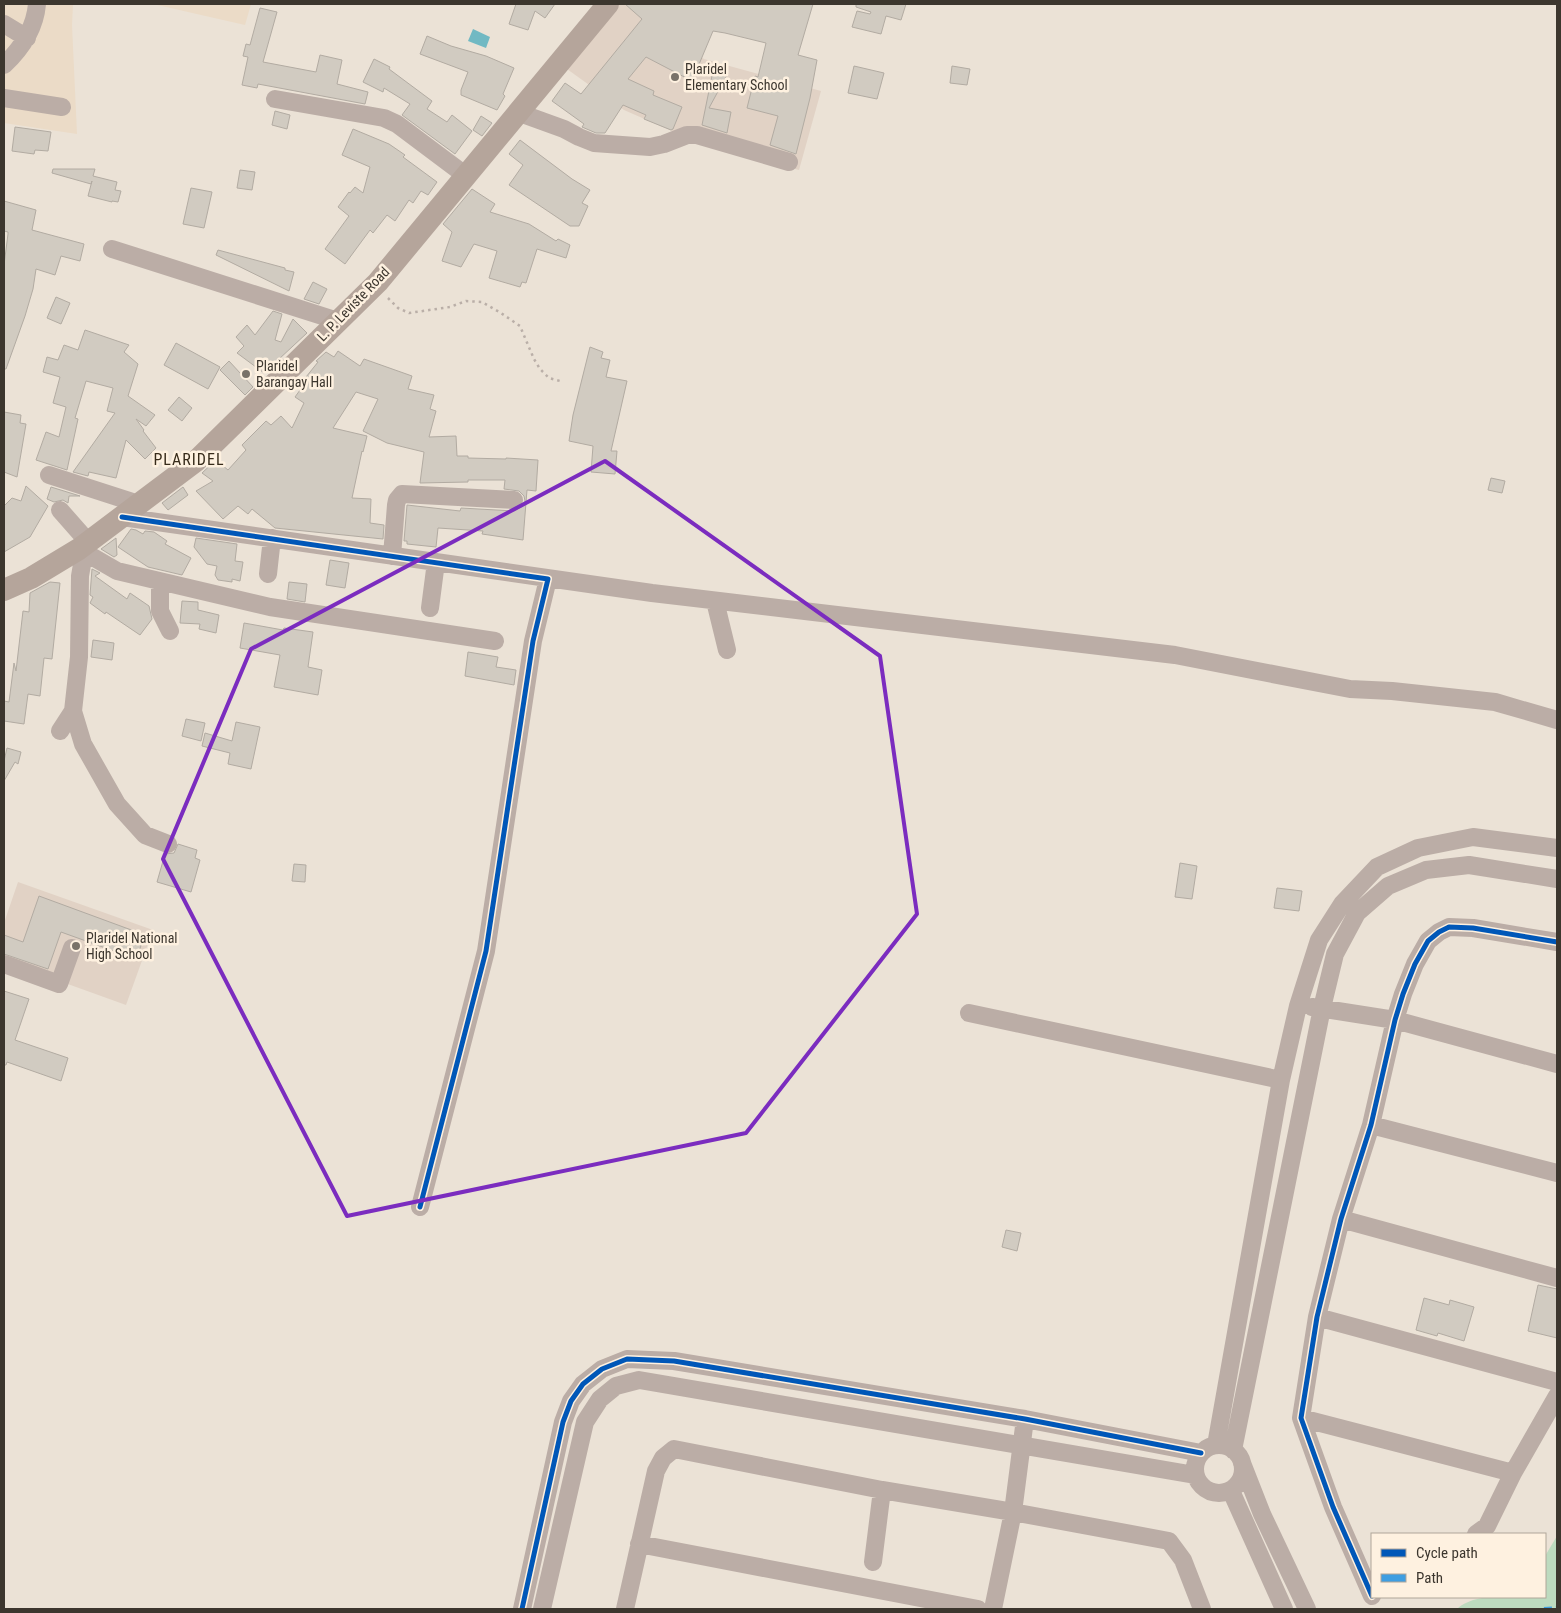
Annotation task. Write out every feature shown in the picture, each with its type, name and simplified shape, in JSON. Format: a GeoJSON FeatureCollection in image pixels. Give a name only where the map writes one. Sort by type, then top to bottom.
{"type":"FeatureCollection","features":[{"type":"Feature","properties":{"kind":"main road","name":"L. P. Leviste Road"},"geometry":{"type":"LineString","coordinates":[[4,590],[31,578],[84,548],[196,461],[378,282],[608,4]]}},
{"type":"Feature","properties":{"kind":"street"},"geometry":{"type":"LineString","coordinates":[[4,65],[13,57],[27,38],[37,4]]}},
{"type":"Feature","properties":{"kind":"street"},"geometry":{"type":"LineString","coordinates":[[4,24],[27,38]]}},
{"type":"Feature","properties":{"kind":"street"},"geometry":{"type":"LineString","coordinates":[[4,98],[62,107]]}},
{"type":"Feature","properties":{"kind":"street"},"geometry":{"type":"LineString","coordinates":[[275,99],[384,118],[397,124],[465,175]]}},
{"type":"Feature","properties":{"kind":"street"},"geometry":{"type":"LineString","coordinates":[[517,112],[564,129],[579,138],[594,143],[650,147],[687,135],[697,135],[789,162]]}},
{"type":"Feature","properties":{"kind":"street"},"geometry":{"type":"LineString","coordinates":[[112,249],[338,322]]}},
{"type":"Feature","properties":{"kind":"street"},"geometry":{"type":"LineString","coordinates":[[49,475],[131,510],[272,538],[715,601],[1175,655],[1350,689],[1392,691],[1496,702],[1557,720]]}},
{"type":"Feature","properties":{"kind":"street"},"geometry":{"type":"LineString","coordinates":[[392,556],[396,505],[397,500],[402,494],[514,500]]}},
{"type":"Feature","properties":{"kind":"street"},"geometry":{"type":"LineString","coordinates":[[60,510],[84,548],[117,571],[270,607],[494,641]]}},
{"type":"Feature","properties":{"kind":"street"},"geometry":{"type":"LineString","coordinates":[[268,574],[272,538]]}},
{"type":"Feature","properties":{"kind":"street"},"geometry":{"type":"LineString","coordinates":[[84,548],[80,576],[79,657],[73,710],[83,744],[117,804],[145,835],[168,844]]}},
{"type":"Feature","properties":{"kind":"street"},"geometry":{"type":"LineString","coordinates":[[430,608],[436,562]]}},
{"type":"Feature","properties":{"kind":"street"},"geometry":{"type":"LineString","coordinates":[[420,1207],[486,951],[533,641],[548,578]]}},
{"type":"Feature","properties":{"kind":"street"},"geometry":{"type":"LineString","coordinates":[[160,581],[160,611],[170,631]]}},
{"type":"Feature","properties":{"kind":"street"},"geometry":{"type":"LineString","coordinates":[[715,601],[727,650]]}},
{"type":"Feature","properties":{"kind":"street"},"geometry":{"type":"LineString","coordinates":[[60,731],[73,710]]}},
{"type":"Feature","properties":{"kind":"street"},"geometry":{"type":"LineString","coordinates":[[1557,848],[1473,838],[1418,848],[1377,867],[1342,904],[1319,940],[1298,1006],[1281,1080],[1208,1449],[1195,1463],[1195,1476],[1203,1488],[1217,1494],[1231,1490],[1241,1479],[1238,1457],[1322,1008],[1335,954],[1356,913],[1388,886],[1426,870],[1469,865],[1557,879]]}},
{"type":"Feature","properties":{"kind":"street"},"geometry":{"type":"LineString","coordinates":[[1371,1590],[1333,1507],[1302,1418],[1317,1317],[1341,1220],[1371,1125],[1395,1020],[1415,964],[1428,941],[1449,927],[1473,928],[1557,942]]}},
{"type":"Feature","properties":{"kind":"street"},"geometry":{"type":"LineString","coordinates":[[4,964],[59,984],[72,948]]}},
{"type":"Feature","properties":{"kind":"street"},"geometry":{"type":"LineString","coordinates":[[1298,1006],[1395,1020],[1557,1064]]}},
{"type":"Feature","properties":{"kind":"street"},"geometry":{"type":"LineString","coordinates":[[969,1013],[1281,1080]]}},
{"type":"Feature","properties":{"kind":"street"},"geometry":{"type":"LineString","coordinates":[[1371,1125],[1557,1173]]}},
{"type":"Feature","properties":{"kind":"street"},"geometry":{"type":"LineString","coordinates":[[1341,1220],[1557,1278]]}},
{"type":"Feature","properties":{"kind":"street"},"geometry":{"type":"LineString","coordinates":[[1317,1317],[1557,1382]]}},
{"type":"Feature","properties":{"kind":"street"},"geometry":{"type":"LineString","coordinates":[[522,1609],[563,1422],[571,1401],[583,1384],[602,1369],[627,1359],[674,1361],[1208,1449],[1225,1446],[1238,1457],[1262,1514],[1307,1609]]}},
{"type":"Feature","properties":{"kind":"street"},"geometry":{"type":"LineString","coordinates":[[542,1609],[585,1422],[600,1399],[616,1386],[639,1380],[1195,1476]]}},
{"type":"Feature","properties":{"kind":"street"},"geometry":{"type":"LineString","coordinates":[[1477,1533],[1487,1526],[1513,1473],[1557,1396]]}},
{"type":"Feature","properties":{"kind":"street"},"geometry":{"type":"LineString","coordinates":[[1302,1418],[1513,1473]]}},
{"type":"Feature","properties":{"kind":"street"},"geometry":{"type":"LineString","coordinates":[[993,1609],[1013,1512],[1025,1419]]}},
{"type":"Feature","properties":{"kind":"street"},"geometry":{"type":"LineString","coordinates":[[625,1609],[656,1471],[663,1458],[674,1449],[882,1490],[1168,1541],[1183,1560],[1202,1609]]}},
{"type":"Feature","properties":{"kind":"street"},"geometry":{"type":"LineString","coordinates":[[873,1562],[882,1490]]}},
{"type":"Feature","properties":{"kind":"street"},"geometry":{"type":"LineString","coordinates":[[1231,1490],[1284,1609]]}},
{"type":"Feature","properties":{"kind":"street"},"geometry":{"type":"LineString","coordinates":[[639,1544],[978,1609]]}},
{"type":"Feature","properties":{"kind":"path"},"geometry":{"type":"LineString","coordinates":[[378,282],[390,302],[409,313],[450,307],[475,300],[488,305],[520,326],[540,369],[549,378],[560,381]]}},
{"type":"Feature","properties":{"kind":"highlighted area"},"geometry":{"type":"Polygon","coordinates":[[[605,461],[880,656],[917,914],[746,1133],[347,1216],[163,859],[251,649],[605,461]]]}},
{"type":"Feature","properties":{"kind":"shaded area"},"geometry":{"type":"Polygon","coordinates":[[[4,4],[73,4],[72,25],[77,134],[4,123],[4,4]]]}},
{"type":"Feature","properties":{"kind":"shaded area"},"geometry":{"type":"Polygon","coordinates":[[[153,4],[251,4],[245,25],[153,4]]]}},
{"type":"Feature","properties":{"kind":"shaded area","name":"Plaridel Elementary School"},"geometry":{"type":"Polygon","coordinates":[[[611,4],[635,4],[704,59],[821,91],[799,170],[711,148],[624,110],[560,64],[611,4]]]}},
{"type":"Feature","properties":{"kind":"shaded area","name":"Plaridel National High School"},"geometry":{"type":"Polygon","coordinates":[[[18,882],[153,930],[126,1005],[4,961],[4,923],[18,882]]]}},
{"type":"Feature","properties":{"kind":"green space"},"geometry":{"type":"Polygon","coordinates":[[[1557,1536],[1557,1609],[1457,1609],[1465,1603],[1483,1598],[1546,1598],[1546,1554],[1557,1536]]]}},
{"type":"Feature","properties":{"kind":"water"},"geometry":{"type":"Polygon","coordinates":[[[473,29],[490,37],[486,48],[468,41],[473,29]]]}},
{"type":"Feature","properties":{"kind":"building"},"geometry":{"type":"Polygon","coordinates":[[[516,4],[555,4],[545,18],[535,11],[528,30],[509,24],[516,4]]]}},
{"type":"Feature","properties":{"kind":"building"},"geometry":{"type":"Polygon","coordinates":[[[625,4],[813,4],[798,55],[817,60],[796,154],[770,145],[778,116],[747,108],[755,76],[758,77],[766,43],[725,33],[713,31],[692,81],[646,57],[628,79],[654,91],[653,95],[682,107],[671,130],[644,119],[646,115],[623,105],[605,133],[596,133],[582,127],[584,124],[552,101],[565,83],[581,94],[642,19],[625,4]]]}},
{"type":"Feature","properties":{"kind":"building"},"geometry":{"type":"Polygon","coordinates":[[[856,4],[906,4],[901,20],[886,16],[881,34],[852,27],[857,11],[870,14],[871,12],[856,7],[856,4]]]}},
{"type":"Feature","properties":{"kind":"building"},"geometry":{"type":"Polygon","coordinates":[[[260,8],[277,12],[263,62],[316,72],[320,55],[342,60],[337,84],[368,92],[365,104],[258,84],[257,88],[242,85],[248,57],[243,56],[246,44],[250,45],[260,8]]]}},
{"type":"Feature","properties":{"kind":"building"},"geometry":{"type":"Polygon","coordinates":[[[427,36],[451,46],[486,56],[514,68],[503,94],[505,96],[497,110],[461,95],[468,72],[420,54],[427,36]]]}},
{"type":"Feature","properties":{"kind":"building"},"geometry":{"type":"Polygon","coordinates":[[[374,59],[390,67],[389,69],[432,101],[427,109],[447,122],[452,115],[472,131],[455,154],[402,115],[410,104],[384,88],[383,92],[363,82],[374,59]]]}},
{"type":"Feature","properties":{"kind":"building"},"geometry":{"type":"Polygon","coordinates":[[[714,66],[728,73],[709,108],[731,112],[727,133],[702,125],[714,66]]]}},
{"type":"Feature","properties":{"kind":"building"},"geometry":{"type":"Polygon","coordinates":[[[854,66],[884,73],[877,99],[848,93],[854,66]]]}},
{"type":"Feature","properties":{"kind":"building"},"geometry":{"type":"Polygon","coordinates":[[[952,66],[970,69],[967,85],[950,83],[952,66]]]}},
{"type":"Feature","properties":{"kind":"building"},"geometry":{"type":"Polygon","coordinates":[[[275,111],[290,115],[287,129],[272,125],[275,111]]]}},
{"type":"Feature","properties":{"kind":"building"},"geometry":{"type":"Polygon","coordinates":[[[481,116],[492,123],[482,136],[473,130],[481,116]]]}},
{"type":"Feature","properties":{"kind":"building"},"geometry":{"type":"Polygon","coordinates":[[[15,127],[51,132],[48,151],[35,150],[34,154],[12,151],[15,127]]]}},
{"type":"Feature","properties":{"kind":"building"},"geometry":{"type":"Polygon","coordinates":[[[353,129],[389,144],[405,155],[403,157],[437,182],[428,195],[421,191],[413,203],[409,200],[395,221],[387,215],[373,233],[370,230],[345,264],[325,249],[349,216],[338,207],[355,187],[363,193],[370,167],[342,155],[353,129]]]}},
{"type":"Feature","properties":{"kind":"building"},"geometry":{"type":"Polygon","coordinates":[[[520,140],[572,179],[590,190],[582,203],[588,206],[579,226],[570,226],[509,185],[523,165],[509,154],[520,140]]]}},
{"type":"Feature","properties":{"kind":"building"},"geometry":{"type":"Polygon","coordinates":[[[53,169],[95,169],[93,176],[117,182],[115,190],[121,191],[118,202],[88,196],[92,181],[91,184],[52,173],[53,169]]]}},
{"type":"Feature","properties":{"kind":"building"},"geometry":{"type":"Polygon","coordinates":[[[240,170],[255,172],[252,190],[237,188],[240,170]]]}},
{"type":"Feature","properties":{"kind":"building"},"geometry":{"type":"Polygon","coordinates":[[[191,188],[212,192],[204,228],[183,224],[191,188]]]}},
{"type":"Feature","properties":{"kind":"building"},"geometry":{"type":"Polygon","coordinates":[[[472,189],[495,204],[490,212],[529,224],[556,241],[558,239],[570,245],[566,258],[537,249],[526,283],[522,282],[520,287],[489,278],[497,251],[474,244],[461,267],[442,261],[452,232],[443,224],[472,189]]]}},
{"type":"Feature","properties":{"kind":"building"},"geometry":{"type":"Polygon","coordinates":[[[4,201],[36,210],[32,230],[84,244],[80,261],[61,256],[55,275],[36,269],[33,289],[25,316],[6,369],[4,369],[4,265],[8,232],[4,231],[4,201]]]}},
{"type":"Feature","properties":{"kind":"building"},"geometry":{"type":"Polygon","coordinates":[[[218,250],[294,272],[289,291],[216,255],[218,250]]]}},
{"type":"Feature","properties":{"kind":"building"},"geometry":{"type":"Polygon","coordinates":[[[313,282],[327,289],[319,304],[304,299],[313,282]]]}},
{"type":"Feature","properties":{"kind":"building"},"geometry":{"type":"Polygon","coordinates":[[[56,297],[70,303],[61,324],[47,318],[56,297]]]}},
{"type":"Feature","properties":{"kind":"building"},"geometry":{"type":"Polygon","coordinates":[[[273,311],[282,314],[275,340],[281,342],[293,319],[307,333],[264,373],[237,353],[244,346],[236,337],[247,325],[255,335],[273,311]]]}},
{"type":"Feature","properties":{"kind":"building"},"geometry":{"type":"Polygon","coordinates":[[[85,330],[129,345],[124,352],[138,364],[128,396],[155,415],[146,426],[136,419],[156,448],[145,459],[126,440],[116,478],[89,472],[88,476],[73,472],[115,413],[107,411],[113,388],[86,381],[75,418],[78,419],[67,470],[36,460],[46,432],[59,437],[66,407],[53,403],[60,377],[43,372],[47,357],[58,360],[64,345],[78,350],[85,330]]]}},
{"type":"Feature","properties":{"kind":"building"},"geometry":{"type":"Polygon","coordinates":[[[176,343],[220,367],[208,389],[164,365],[176,343]]]}},
{"type":"Feature","properties":{"kind":"building"},"geometry":{"type":"Polygon","coordinates":[[[590,347],[603,352],[601,358],[610,360],[606,377],[627,381],[611,451],[617,451],[615,474],[591,472],[593,446],[569,441],[573,415],[590,347]]]}},
{"type":"Feature","properties":{"kind":"building"},"geometry":{"type":"Polygon","coordinates":[[[338,351],[360,366],[364,359],[412,376],[408,389],[434,395],[430,409],[436,411],[429,437],[456,436],[457,456],[538,460],[536,491],[527,490],[523,540],[482,534],[483,531],[438,528],[436,547],[407,544],[407,541],[404,541],[407,505],[460,511],[461,508],[514,511],[523,506],[524,496],[519,491],[504,489],[505,480],[420,483],[424,452],[387,443],[363,431],[378,399],[356,392],[333,428],[367,436],[352,498],[371,499],[370,523],[384,525],[383,539],[275,528],[252,509],[248,514],[238,506],[223,519],[196,491],[213,481],[202,473],[216,460],[228,470],[246,450],[242,445],[266,421],[271,425],[281,416],[292,428],[304,403],[295,397],[308,379],[306,377],[318,362],[316,361],[326,352],[334,357],[338,351]]]}},
{"type":"Feature","properties":{"kind":"building"},"geometry":{"type":"Polygon","coordinates":[[[229,361],[253,387],[245,395],[220,370],[229,361]]]}},
{"type":"Feature","properties":{"kind":"building"},"geometry":{"type":"Polygon","coordinates":[[[179,397],[192,408],[182,421],[168,410],[179,397]]]}},
{"type":"Feature","properties":{"kind":"building"},"geometry":{"type":"Polygon","coordinates":[[[4,412],[21,415],[20,423],[26,424],[17,477],[4,472],[4,412]]]}},
{"type":"Feature","properties":{"kind":"building"},"geometry":{"type":"Polygon","coordinates":[[[1491,478],[1505,481],[1502,493],[1488,490],[1491,478]]]}},
{"type":"Feature","properties":{"kind":"building"},"geometry":{"type":"Polygon","coordinates":[[[26,486],[48,506],[30,537],[4,552],[4,506],[12,498],[21,501],[26,486]]]}},
{"type":"Feature","properties":{"kind":"building"},"geometry":{"type":"Polygon","coordinates":[[[51,487],[80,496],[69,496],[68,503],[63,500],[54,502],[47,499],[51,487]]]}},
{"type":"Feature","properties":{"kind":"building"},"geometry":{"type":"Polygon","coordinates":[[[183,487],[188,495],[168,510],[162,503],[183,487]]]}},
{"type":"Feature","properties":{"kind":"building"},"geometry":{"type":"Polygon","coordinates":[[[131,529],[143,534],[145,531],[154,532],[167,541],[165,544],[191,558],[182,575],[148,567],[118,547],[131,529]]]}},
{"type":"Feature","properties":{"kind":"building"},"geometry":{"type":"Polygon","coordinates":[[[116,538],[117,555],[114,557],[101,549],[116,538]]]}},
{"type":"Feature","properties":{"kind":"building"},"geometry":{"type":"Polygon","coordinates":[[[196,538],[237,544],[235,561],[243,562],[240,581],[232,579],[232,582],[218,580],[215,575],[217,566],[207,564],[194,547],[196,538]]]}},
{"type":"Feature","properties":{"kind":"building"},"geometry":{"type":"Polygon","coordinates":[[[330,560],[349,563],[345,588],[326,585],[330,560]]]}},
{"type":"Feature","properties":{"kind":"building"},"geometry":{"type":"Polygon","coordinates":[[[92,569],[100,573],[95,576],[127,599],[130,593],[149,606],[152,619],[140,635],[90,603],[93,597],[90,595],[92,569]]]}},
{"type":"Feature","properties":{"kind":"building"},"geometry":{"type":"Polygon","coordinates":[[[50,582],[60,583],[52,659],[44,658],[40,696],[28,694],[24,724],[4,721],[4,701],[9,702],[14,663],[16,671],[23,611],[29,612],[30,593],[50,582]]]}},
{"type":"Feature","properties":{"kind":"building"},"geometry":{"type":"Polygon","coordinates":[[[289,582],[307,584],[305,602],[287,599],[289,582]]]}},
{"type":"Feature","properties":{"kind":"building"},"geometry":{"type":"Polygon","coordinates":[[[182,601],[198,602],[198,610],[219,615],[216,633],[199,629],[200,624],[180,623],[182,601]]]}},
{"type":"Feature","properties":{"kind":"building"},"geometry":{"type":"Polygon","coordinates":[[[244,623],[283,630],[284,628],[313,632],[308,667],[322,670],[318,695],[274,687],[280,655],[240,648],[244,623]]]}},
{"type":"Feature","properties":{"kind":"building"},"geometry":{"type":"Polygon","coordinates":[[[93,640],[114,643],[112,660],[91,657],[93,640]]]}},
{"type":"Feature","properties":{"kind":"building"},"geometry":{"type":"Polygon","coordinates":[[[468,652],[498,657],[496,667],[516,670],[514,685],[465,676],[468,652]]]}},
{"type":"Feature","properties":{"kind":"building"},"geometry":{"type":"Polygon","coordinates":[[[186,719],[205,723],[201,741],[182,736],[186,719]]]}},
{"type":"Feature","properties":{"kind":"building"},"geometry":{"type":"Polygon","coordinates":[[[236,722],[260,727],[251,769],[228,764],[230,753],[202,746],[205,733],[232,741],[236,722]]]}},
{"type":"Feature","properties":{"kind":"building"},"geometry":{"type":"Polygon","coordinates":[[[7,748],[21,752],[18,764],[15,762],[4,781],[4,761],[7,748]]]}},
{"type":"Feature","properties":{"kind":"building"},"geometry":{"type":"Polygon","coordinates":[[[178,844],[197,850],[195,858],[200,860],[191,892],[157,882],[165,854],[174,853],[178,844]]]}},
{"type":"Feature","properties":{"kind":"building"},"geometry":{"type":"Polygon","coordinates":[[[1180,863],[1197,866],[1192,899],[1175,897],[1180,863]]]}},
{"type":"Feature","properties":{"kind":"building"},"geometry":{"type":"Polygon","coordinates":[[[294,864],[306,865],[305,882],[292,881],[294,864]]]}},
{"type":"Feature","properties":{"kind":"building"},"geometry":{"type":"Polygon","coordinates":[[[1277,888],[1302,891],[1299,911],[1274,908],[1277,888]]]}},
{"type":"Feature","properties":{"kind":"building"},"geometry":{"type":"Polygon","coordinates":[[[39,896],[145,935],[136,959],[61,932],[48,969],[4,954],[4,935],[23,942],[39,896]]]}},
{"type":"Feature","properties":{"kind":"building"},"geometry":{"type":"Polygon","coordinates":[[[4,991],[29,999],[15,1040],[68,1058],[61,1081],[7,1062],[4,1065],[4,991]]]}},
{"type":"Feature","properties":{"kind":"building"},"geometry":{"type":"Polygon","coordinates":[[[1006,1230],[1021,1233],[1017,1251],[1002,1247],[1006,1230]]]}},
{"type":"Feature","properties":{"kind":"building"},"geometry":{"type":"Polygon","coordinates":[[[1538,1285],[1557,1289],[1557,1338],[1528,1331],[1538,1285]]]}},
{"type":"Feature","properties":{"kind":"building"},"geometry":{"type":"Polygon","coordinates":[[[1424,1298],[1449,1305],[1450,1300],[1474,1307],[1464,1341],[1438,1333],[1437,1336],[1416,1330],[1424,1298]]]}},
{"type":"Feature","properties":{"kind":"marked path"},"geometry":{"type":"LineString","coordinates":[[1544,1609],[1557,1608]]}},
{"type":"Feature","properties":{"kind":"cycle path"},"geometry":{"type":"LineString","coordinates":[[122,517],[548,579],[533,641],[486,951],[420,1207]]}},
{"type":"Feature","properties":{"kind":"cycle path"},"geometry":{"type":"LineString","coordinates":[[1371,1594],[1333,1507],[1301,1418],[1317,1317],[1341,1219],[1371,1125],[1395,1020],[1415,964],[1428,941],[1449,927],[1473,928],[1557,942]]}},
{"type":"Feature","properties":{"kind":"cycle path"},"geometry":{"type":"LineString","coordinates":[[522,1609],[563,1422],[571,1401],[583,1384],[602,1369],[627,1359],[674,1361],[1025,1419],[1201,1453]]}},
{"type":"Feature","properties":{"kind":"place","name":"Plaridel Elementary School"},"geometry":{"type":"Point","coordinates":[675,77]}},
{"type":"Feature","properties":{"kind":"place","name":"Plaridel Barangay Hall"},"geometry":{"type":"Point","coordinates":[246,374]}},
{"type":"Feature","properties":{"kind":"place","name":"Plaridel National High School"},"geometry":{"type":"Point","coordinates":[76,946]}},
{"type":"Feature","properties":{"kind":"district","name":"PLARIDEL"},"geometry":{"type":"Point","coordinates":[189,459]}}]}
